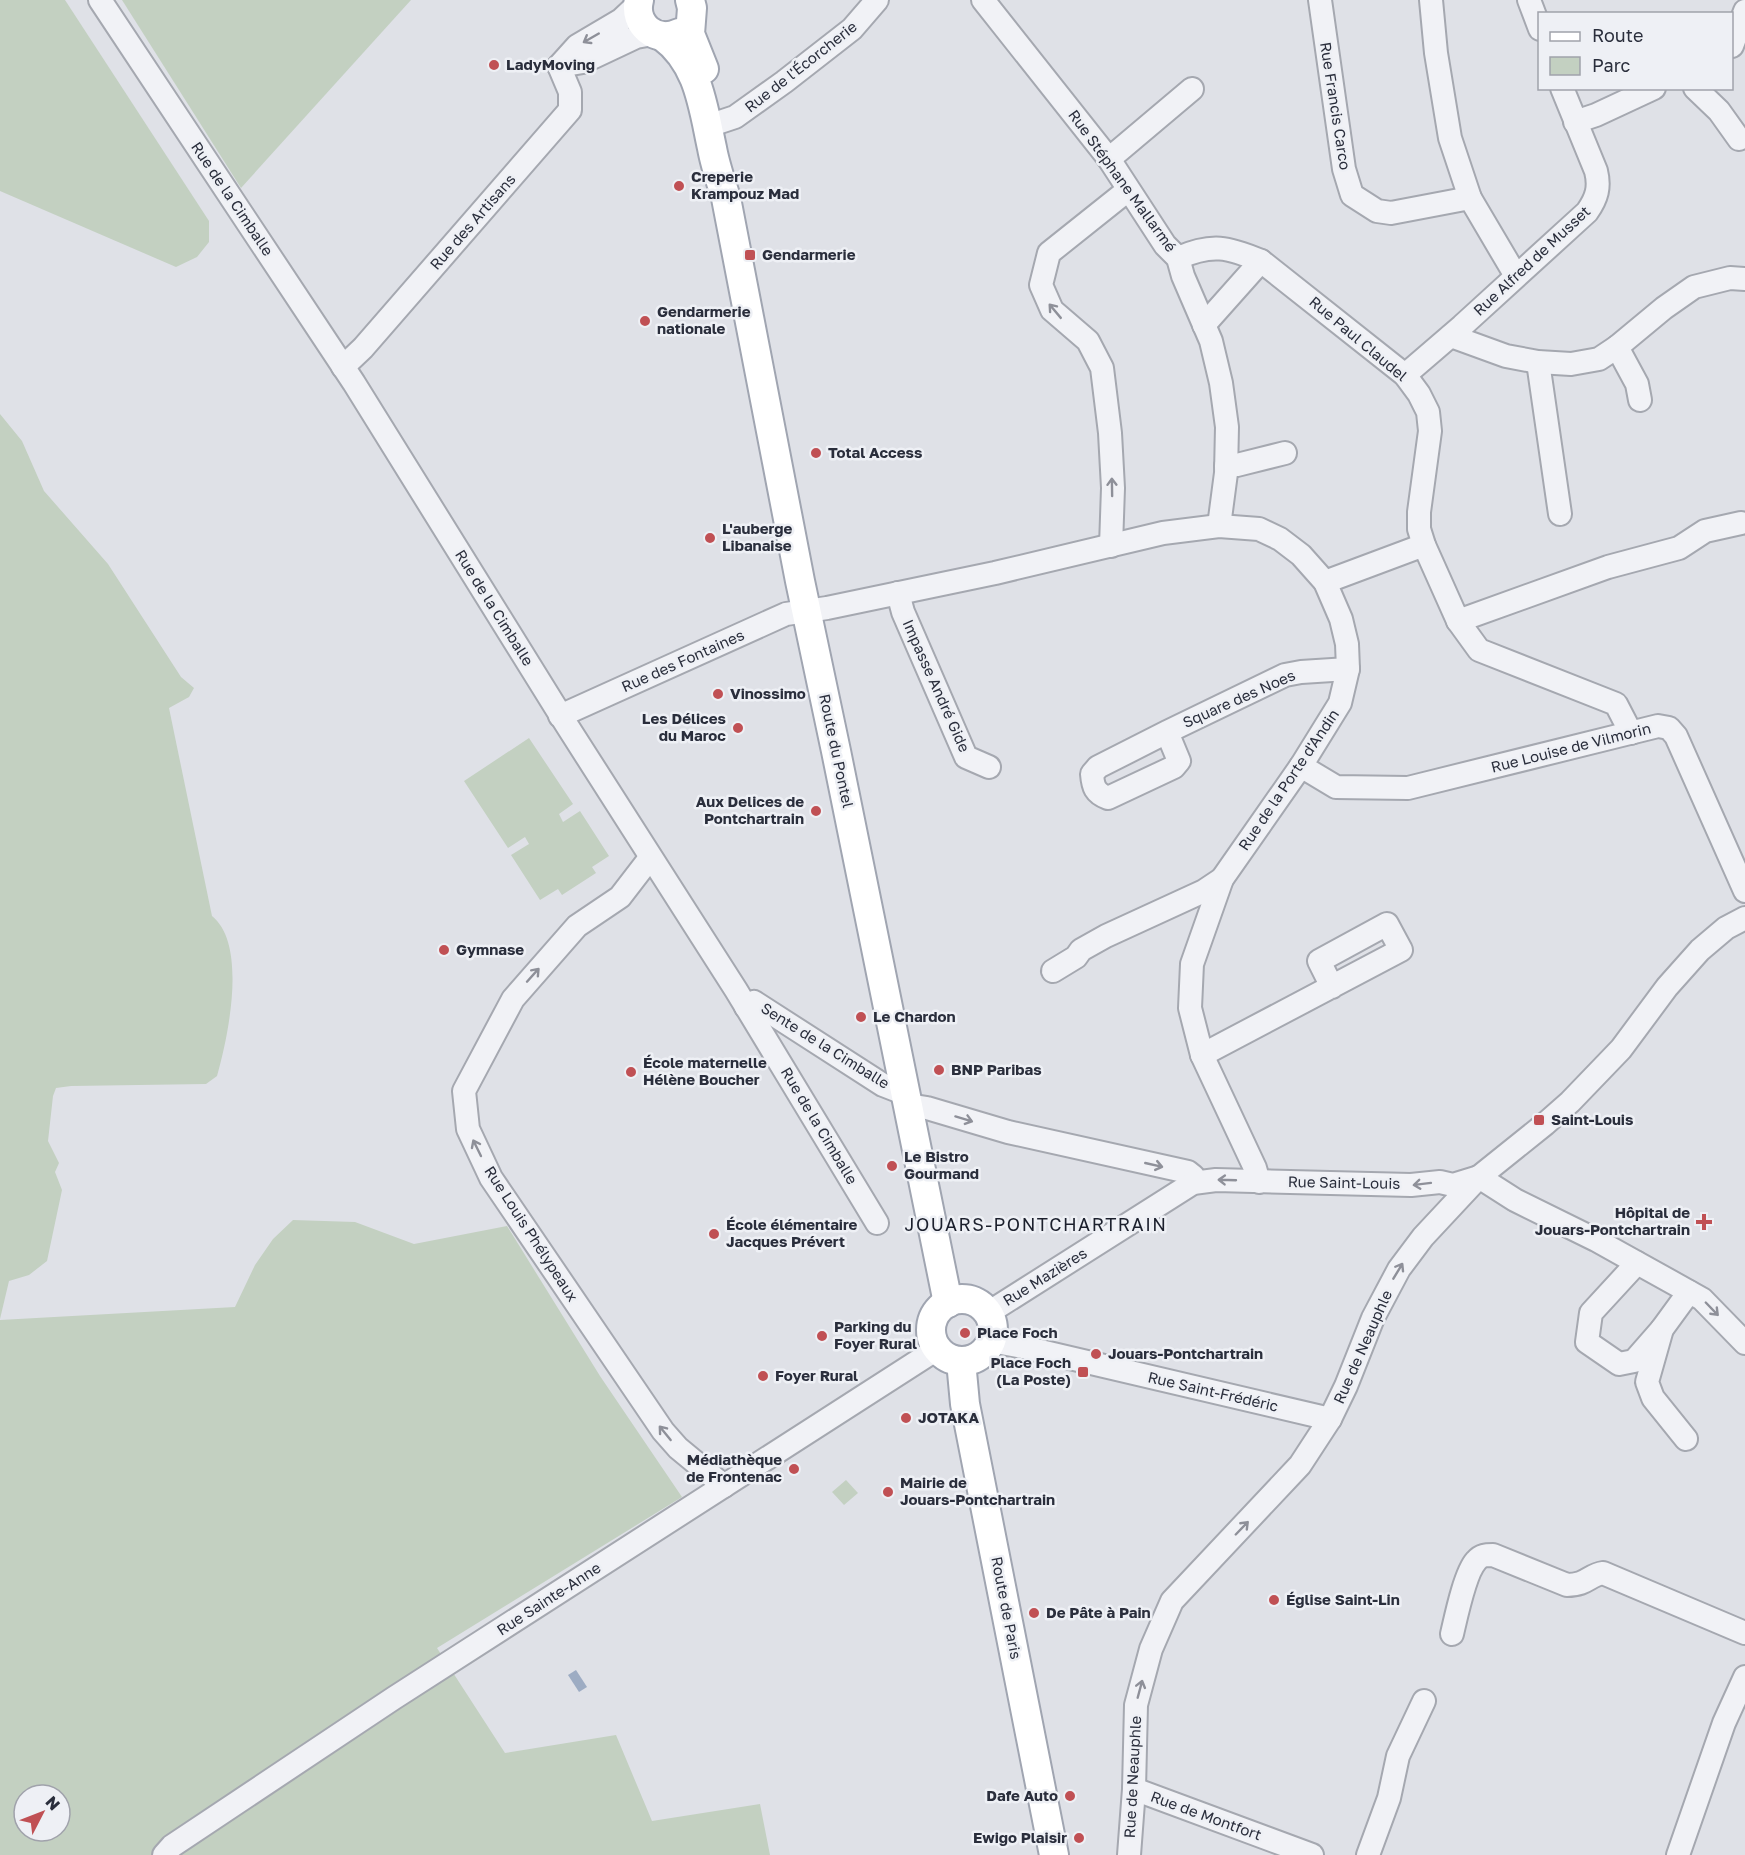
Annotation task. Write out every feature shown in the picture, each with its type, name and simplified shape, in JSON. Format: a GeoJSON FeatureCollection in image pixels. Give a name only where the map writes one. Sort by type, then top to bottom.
{"type":"FeatureCollection","features":[{"type":"Feature","properties":{"kind":"main road","name":"Route du Pontel"},"geometry":{"type":"LineString","coordinates":[[639,2],[638,15],[641,23],[681,54],[695,78],[726,198],[806,610],[948,1303]]}},
{"type":"Feature","properties":{"kind":"main road","name":"Route du Pontel"},"geometry":{"type":"LineString","coordinates":[[690,8],[690,34],[706,73],[722,148],[726,198]]}},
{"type":"Feature","properties":{"kind":"main road","name":"Route du Pontel"},"geometry":{"type":"LineString","coordinates":[[658,35],[674,35],[682,31],[690,8]]}},
{"type":"Feature","properties":{"kind":"main road"},"geometry":{"type":"LineString","coordinates":[[956,1300],[974,1302],[982,1307],[989,1327],[986,1349],[979,1356],[970,1360],[949,1355],[933,1342],[932,1324],[935,1315],[948,1303],[956,1300]]}},
{"type":"Feature","properties":{"kind":"main road","name":"Route de Paris"},"geometry":{"type":"LineString","coordinates":[[949,1355],[965,1404],[1054,1855]]}},
{"type":"Feature","properties":{"kind":"street","name":"Rue de la Cimballe"},"geometry":{"type":"LineString","coordinates":[[100,0],[343,367],[560,716],[746,1007],[877,1222]]}},
{"type":"Feature","properties":{"kind":"street","name":"Rue de l'Écorcherie"},"geometry":{"type":"LineString","coordinates":[[717,123],[735,117],[784,82],[852,29],[877,0]]}},
{"type":"Feature","properties":{"kind":"street","name":"Rue Stéphane Mallarmé"},"geometry":{"type":"LineString","coordinates":[[983,0],[1109,159],[1165,245],[1178,258],[1183,276],[1211,341],[1221,383],[1227,427],[1226,466],[1219,526]]}},
{"type":"Feature","properties":{"kind":"street","name":"Rue Francis Carco"},"geometry":{"type":"LineString","coordinates":[[1320,0],[1344,169],[1352,195],[1377,211],[1391,213],[1470,198]]}},
{"type":"Feature","properties":{"kind":"street"},"geometry":{"type":"LineString","coordinates":[[1431,0],[1436,53],[1450,138],[1470,198],[1516,276]]}},
{"type":"Feature","properties":{"kind":"street"},"geometry":{"type":"LineString","coordinates":[[1529,0],[1538,26]]}},
{"type":"Feature","properties":{"kind":"street"},"geometry":{"type":"LineString","coordinates":[[560,66],[577,46],[621,20],[639,2]]}},
{"type":"Feature","properties":{"kind":"street"},"geometry":{"type":"LineString","coordinates":[[1733,41],[1745,11]]}},
{"type":"Feature","properties":{"kind":"street"},"geometry":{"type":"LineString","coordinates":[[560,66],[583,62],[636,37],[658,35]]}},
{"type":"Feature","properties":{"kind":"street","name":"Rue des Artisans"},"geometry":{"type":"LineString","coordinates":[[343,367],[363,348],[570,110],[570,92],[560,66]]}},
{"type":"Feature","properties":{"kind":"street"},"geometry":{"type":"LineString","coordinates":[[1109,159],[1192,89]]}},
{"type":"Feature","properties":{"kind":"street","name":"Rue Alfred de Musset"},"geometry":{"type":"LineString","coordinates":[[1405,375],[1587,212],[1593,203],[1599,182],[1563,90]]}},
{"type":"Feature","properties":{"kind":"street"},"geometry":{"type":"LineString","coordinates":[[1575,122],[1650,90]]}},
{"type":"Feature","properties":{"kind":"street"},"geometry":{"type":"LineString","coordinates":[[1697,90],[1719,111],[1739,139]]}},
{"type":"Feature","properties":{"kind":"street"},"geometry":{"type":"LineString","coordinates":[[1111,546],[1113,488],[1110,433],[1102,368],[1088,341],[1052,310],[1041,285],[1049,253],[1128,190]]}},
{"type":"Feature","properties":{"kind":"street","name":"Rue Paul Claudel"},"geometry":{"type":"LineString","coordinates":[[1178,258],[1198,249],[1217,247],[1242,253],[1261,261],[1405,375],[1419,394],[1428,412],[1430,431],[1419,512],[1419,529],[1458,621],[1479,650],[1616,704],[1631,733]]}},
{"type":"Feature","properties":{"kind":"street"},"geometry":{"type":"LineString","coordinates":[[1204,325],[1261,261]]}},
{"type":"Feature","properties":{"kind":"street"},"geometry":{"type":"LineString","coordinates":[[1451,336],[1506,356],[1538,362],[1571,364],[1599,359],[1694,287],[1731,278],[1745,279]]}},
{"type":"Feature","properties":{"kind":"street"},"geometry":{"type":"LineString","coordinates":[[1617,347],[1637,384],[1640,400]]}},
{"type":"Feature","properties":{"kind":"street"},"geometry":{"type":"LineString","coordinates":[[1538,362],[1560,514]]}},
{"type":"Feature","properties":{"kind":"street"},"geometry":{"type":"LineString","coordinates":[[1226,466],[1286,453]]}},
{"type":"Feature","properties":{"kind":"street"},"geometry":{"type":"LineString","coordinates":[[1458,621],[1608,567],[1679,548],[1705,531],[1741,523]]}},
{"type":"Feature","properties":{"kind":"street","name":"Rue de la Porte d'Andin"},"geometry":{"type":"LineString","coordinates":[[806,610],[995,573],[1163,533],[1219,526],[1259,529],[1280,539],[1301,555],[1325,582],[1341,619],[1347,644],[1347,669],[1340,703],[1301,766],[1222,879],[1192,964],[1190,1008],[1202,1055],[1255,1168],[1258,1182]]}},
{"type":"Feature","properties":{"kind":"street"},"geometry":{"type":"LineString","coordinates":[[1325,582],[1424,545]]}},
{"type":"Feature","properties":{"kind":"street","name":"Impasse André Gide"},"geometry":{"type":"LineString","coordinates":[[898,593],[903,612],[966,757],[989,767]]}},
{"type":"Feature","properties":{"kind":"street","name":"Rue des Fontaines"},"geometry":{"type":"LineString","coordinates":[[560,716],[786,614],[806,610]]}},
{"type":"Feature","properties":{"kind":"street","name":"Square des Noes"},"geometry":{"type":"LineString","coordinates":[[1167,732],[1285,675],[1347,669]]}},
{"type":"Feature","properties":{"kind":"street","name":"Rue Louise de Vilmorin"},"geometry":{"type":"LineString","coordinates":[[1301,766],[1336,787],[1408,788],[1658,726],[1669,728],[1676,736],[1745,891]]}},
{"type":"Feature","properties":{"kind":"street","name":"Rue Louis Phélypeaux"},"geometry":{"type":"LineString","coordinates":[[650,858],[620,897],[578,926],[513,999],[464,1091],[468,1129],[491,1178],[663,1431],[678,1448],[724,1486]]}},
{"type":"Feature","properties":{"kind":"street"},"geometry":{"type":"LineString","coordinates":[[1053,971],[1076,957],[1081,950],[1106,936],[1204,891],[1222,879]]}},
{"type":"Feature","properties":{"kind":"street","name":"Rue de Neauphle"},"geometry":{"type":"LineString","coordinates":[[1129,1855],[1134,1789],[1136,1705],[1151,1649],[1172,1601],[1300,1465],[1330,1419],[1373,1318],[1398,1269],[1423,1237],[1479,1177],[1570,1102],[1621,1049],[1667,987],[1700,950],[1726,928],[1745,918]]}},
{"type":"Feature","properties":{"kind":"street"},"geometry":{"type":"LineString","coordinates":[[1202,1055],[1332,987]]}},
{"type":"Feature","properties":{"kind":"street","name":"Sente de la Cimballe"},"geometry":{"type":"LineString","coordinates":[[746,1007],[754,1002],[907,1099]]}},
{"type":"Feature","properties":{"kind":"street"},"geometry":{"type":"LineString","coordinates":[[907,1099],[927,1108],[1008,1132],[1188,1172],[1193,1176],[1193,1183]]}},
{"type":"Feature","properties":{"kind":"street"},"geometry":{"type":"LineString","coordinates":[[1479,1177],[1515,1200],[1702,1299],[1745,1343]]}},
{"type":"Feature","properties":{"kind":"street","name":"Rue Saint-Louis"},"geometry":{"type":"LineString","coordinates":[[1193,1183],[1216,1180],[1411,1185],[1440,1182],[1453,1185],[1479,1177]]}},
{"type":"Feature","properties":{"kind":"street","name":"Rue Mazières"},"geometry":{"type":"LineString","coordinates":[[989,1327],[1193,1183]]}},
{"type":"Feature","properties":{"kind":"street"},"geometry":{"type":"LineString","coordinates":[[1637,1263],[1591,1313],[1587,1342],[1619,1364],[1634,1361],[1662,1329],[1689,1292]]}},
{"type":"Feature","properties":{"kind":"street","name":"Rue Saint-Frédéric"},"geometry":{"type":"LineString","coordinates":[[989,1327],[1023,1347],[1330,1419]]}},
{"type":"Feature","properties":{"kind":"street"},"geometry":{"type":"LineString","coordinates":[[1662,1329],[1647,1382],[1653,1398],[1686,1439]]}},
{"type":"Feature","properties":{"kind":"street","name":"Rue Sainte-Anne"},"geometry":{"type":"LineString","coordinates":[[165,1855],[172,1846],[375,1711],[724,1486],[949,1355]]}},
{"type":"Feature","properties":{"kind":"street"},"geometry":{"type":"LineString","coordinates":[[1452,1634],[1474,1563],[1482,1556],[1493,1555],[1567,1585],[1584,1583],[1598,1574],[1603,1574],[1745,1633]]}},
{"type":"Feature","properties":{"kind":"street"},"geometry":{"type":"LineString","coordinates":[[1678,1855],[1724,1723],[1745,1677]]}},
{"type":"Feature","properties":{"kind":"street"},"geometry":{"type":"LineString","coordinates":[[1368,1855],[1389,1798],[1398,1756],[1424,1701]]}},
{"type":"Feature","properties":{"kind":"street","name":"Rue de Montfort"},"geometry":{"type":"LineString","coordinates":[[1134,1789],[1312,1855]]}},
{"type":"Feature","properties":{"kind":"green space"},"geometry":{"type":"Polygon","coordinates":[[[0,0],[65,0],[209,221],[209,242],[197,257],[176,267],[0,191],[0,0]]]}},
{"type":"Feature","properties":{"kind":"green space"},"geometry":{"type":"Polygon","coordinates":[[[122,0],[411,0],[241,188],[122,0]]]}},
{"type":"Feature","properties":{"kind":"green space"},"geometry":{"type":"Polygon","coordinates":[[[0,414],[22,441],[44,491],[108,564],[181,677],[194,688],[189,697],[169,708],[212,916],[223,930],[230,948],[232,992],[226,1039],[217,1076],[206,1084],[56,1088],[48,1141],[59,1163],[55,1172],[62,1190],[47,1261],[29,1275],[9,1281],[0,1319],[0,414]]]}},
{"type":"Feature","properties":{"kind":"green space"},"geometry":{"type":"Polygon","coordinates":[[[529,738],[573,804],[559,814],[563,822],[580,811],[609,856],[592,867],[596,873],[562,895],[558,889],[540,900],[511,855],[529,844],[525,837],[508,848],[464,781],[529,738]]]}},
{"type":"Feature","properties":{"kind":"green space"},"geometry":{"type":"Polygon","coordinates":[[[293,1220],[355,1222],[414,1244],[507,1226],[600,1376],[682,1497],[437,1648],[505,1753],[616,1735],[652,1821],[760,1804],[770,1855],[0,1855],[0,1320],[235,1307],[255,1265],[273,1239],[293,1220]]]}},
{"type":"Feature","properties":{"kind":"green space"},"geometry":{"type":"Polygon","coordinates":[[[846,1480],[858,1493],[844,1505],[832,1492],[846,1480]]]}},
{"type":"Feature","properties":{"kind":"water"},"geometry":{"type":"Polygon","coordinates":[[[576,1670],[587,1687],[579,1692],[568,1675],[576,1670]]]}},
{"type":"Feature","properties":{"kind":"place","name":"LadyMoving"},"geometry":{"type":"Point","coordinates":[494,65]}},
{"type":"Feature","properties":{"kind":"place","name":"Creperie Krampouz Mad"},"geometry":{"type":"Point","coordinates":[679,186]}},
{"type":"Feature","properties":{"kind":"place","name":"Gendarmerie"},"geometry":{"type":"Point","coordinates":[750,255]}},
{"type":"Feature","properties":{"kind":"place","name":"Gendarmerie nationale"},"geometry":{"type":"Point","coordinates":[645,321]}},
{"type":"Feature","properties":{"kind":"place","name":"Total Access"},"geometry":{"type":"Point","coordinates":[816,453]}},
{"type":"Feature","properties":{"kind":"place","name":"L'auberge Libanaise"},"geometry":{"type":"Point","coordinates":[710,538]}},
{"type":"Feature","properties":{"kind":"place","name":"Vinossimo"},"geometry":{"type":"Point","coordinates":[718,694]}},
{"type":"Feature","properties":{"kind":"place","name":"Les Délices du Maroc"},"geometry":{"type":"Point","coordinates":[738,728]}},
{"type":"Feature","properties":{"kind":"place","name":"Aux Delices de Pontchartrain"},"geometry":{"type":"Point","coordinates":[816,811]}},
{"type":"Feature","properties":{"kind":"place","name":"Gymnase"},"geometry":{"type":"Point","coordinates":[444,950]}},
{"type":"Feature","properties":{"kind":"place","name":"Le Chardon"},"geometry":{"type":"Point","coordinates":[861,1017]}},
{"type":"Feature","properties":{"kind":"place","name":"BNP Paribas"},"geometry":{"type":"Point","coordinates":[939,1070]}},
{"type":"Feature","properties":{"kind":"place","name":"École maternelle Hélène Boucher"},"geometry":{"type":"Point","coordinates":[631,1072]}},
{"type":"Feature","properties":{"kind":"place","name":"Saint-Louis"},"geometry":{"type":"Point","coordinates":[1539,1120]}},
{"type":"Feature","properties":{"kind":"place","name":"Le Bistro Gourmand"},"geometry":{"type":"Point","coordinates":[892,1166]}},
{"type":"Feature","properties":{"kind":"place","name":"Hôpital de Jouars-Pontchartrain"},"geometry":{"type":"Point","coordinates":[1704,1222]}},
{"type":"Feature","properties":{"kind":"place","name":"École élémentaire Jacques Prévert"},"geometry":{"type":"Point","coordinates":[714,1234]}},
{"type":"Feature","properties":{"kind":"place","name":"Place Foch"},"geometry":{"type":"Point","coordinates":[965,1333]}},
{"type":"Feature","properties":{"kind":"place","name":"Parking du Foyer Rural"},"geometry":{"type":"Point","coordinates":[822,1336]}},
{"type":"Feature","properties":{"kind":"place","name":"Jouars-Pontchartrain"},"geometry":{"type":"Point","coordinates":[1096,1354]}},
{"type":"Feature","properties":{"kind":"place","name":"Place Foch (La Poste)"},"geometry":{"type":"Point","coordinates":[1083,1372]}},
{"type":"Feature","properties":{"kind":"place","name":"Foyer Rural"},"geometry":{"type":"Point","coordinates":[763,1376]}},
{"type":"Feature","properties":{"kind":"place","name":"JOTAKA"},"geometry":{"type":"Point","coordinates":[906,1418]}},
{"type":"Feature","properties":{"kind":"place","name":"Médiathèque de Frontenac"},"geometry":{"type":"Point","coordinates":[794,1469]}},
{"type":"Feature","properties":{"kind":"place","name":"Mairie de Jouars-Pontchartrain"},"geometry":{"type":"Point","coordinates":[888,1492]}},
{"type":"Feature","properties":{"kind":"place","name":"Église Saint-Lin"},"geometry":{"type":"Point","coordinates":[1274,1600]}},
{"type":"Feature","properties":{"kind":"place","name":"De Pâte à Pain"},"geometry":{"type":"Point","coordinates":[1034,1613]}},
{"type":"Feature","properties":{"kind":"place","name":"Dafe Auto"},"geometry":{"type":"Point","coordinates":[1070,1796]}},
{"type":"Feature","properties":{"kind":"place","name":"Ewigo Plaisir"},"geometry":{"type":"Point","coordinates":[1079,1838]}},
{"type":"Feature","properties":{"kind":"district","name":"JOUARS-PONTCHARTRAIN"},"geometry":{"type":"Point","coordinates":[1036,1225]}}]}
